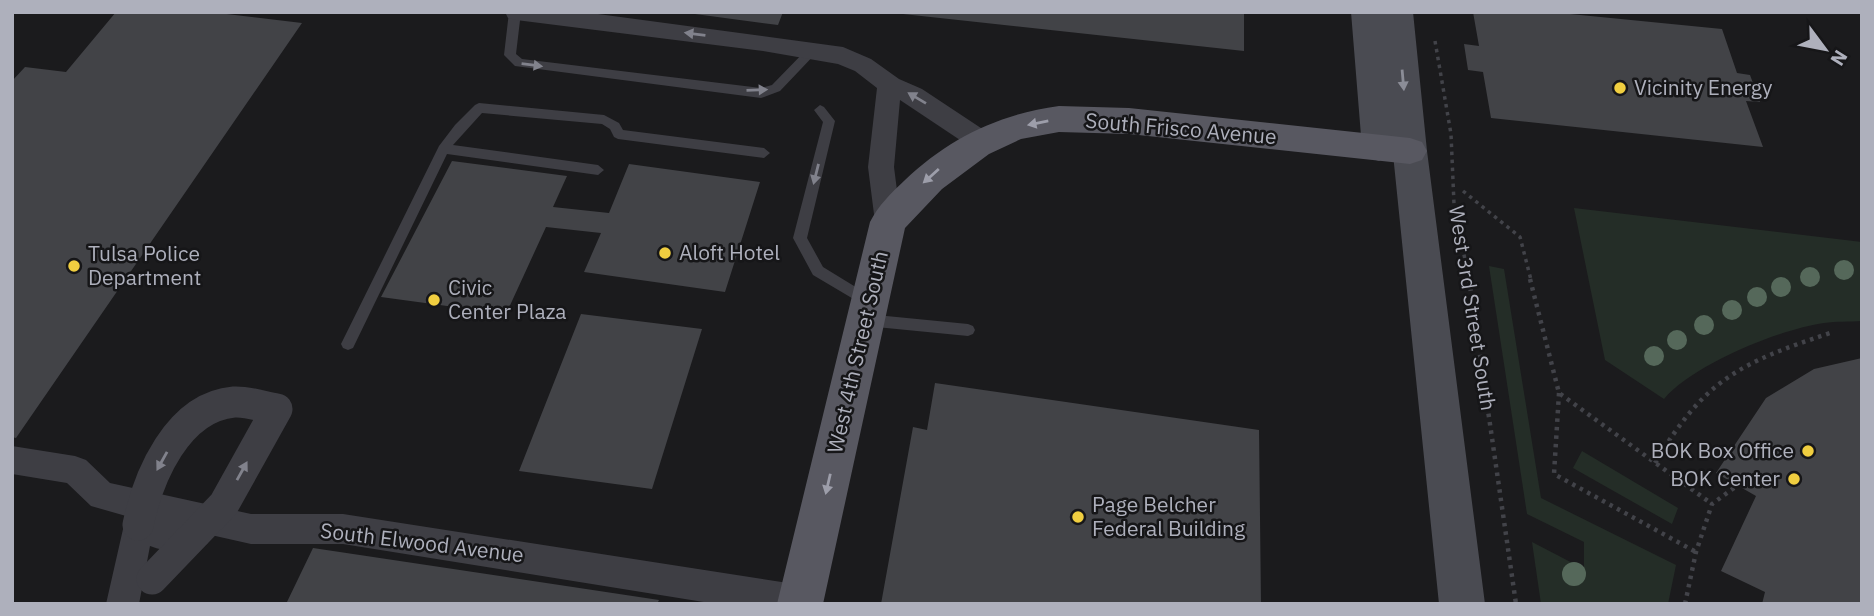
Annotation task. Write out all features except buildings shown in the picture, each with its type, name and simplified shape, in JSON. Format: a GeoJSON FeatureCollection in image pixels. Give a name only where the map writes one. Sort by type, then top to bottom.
{"type":"FeatureCollection","features":[{"type":"Feature","properties":{"kind":"main road"},"geometry":{"type":"LineString","coordinates":[[1367,12],[1394,149]]}},
{"type":"Feature","properties":{"kind":"main road","name":"West 3rd Street South"},"geometry":{"type":"LineString","coordinates":[[1397,12],[1394,149],[1462,604]]}},
{"type":"Feature","properties":{"kind":"main road","name":"South Frisco Avenue"},"geometry":{"type":"LineString","coordinates":[[984,143],[1012,129],[1040,122],[1096,119],[1394,149]]}},
{"type":"Feature","properties":{"kind":"main road","name":"West 4th Street South"},"geometry":{"type":"LineString","coordinates":[[800,602],[888,222],[916,190],[949,160],[984,143]]}},
{"type":"Feature","properties":{"kind":"street"},"geometry":{"type":"LineString","coordinates":[[515,12],[763,43],[843,56],[863,65],[890,85],[914,95],[984,143]]}},
{"type":"Feature","properties":{"kind":"street"},"geometry":{"type":"LineString","coordinates":[[888,222],[882,155],[890,85]]}},
{"type":"Feature","properties":{"kind":"street"},"geometry":{"type":"LineString","coordinates":[[235,402],[277,409],[224,504],[125,604],[145,492],[174,439],[202,412],[235,402]]}},
{"type":"Feature","properties":{"kind":"street","name":"South Elwood Avenue"},"geometry":{"type":"LineString","coordinates":[[12,460],[75,470],[102,496],[251,529],[342,529],[800,602]]}},
{"type":"Feature","properties":{"kind":"street"},"geometry":{"type":"LineString","coordinates":[[138,525],[154,535],[176,538],[196,533]]}},
{"type":"Feature","properties":{"kind":"lane"},"geometry":{"type":"LineString","coordinates":[[515,12],[510,55],[519,63],[761,93],[776,88],[813,50]]}},
{"type":"Feature","properties":{"kind":"lane"},"geometry":{"type":"LineString","coordinates":[[348,344],[443,149],[479,108],[604,120],[615,126],[618,134],[764,153]]}},
{"type":"Feature","properties":{"kind":"lane"},"geometry":{"type":"LineString","coordinates":[[820,110],[829,121],[800,238],[818,271],[868,311],[968,330]]}},
{"type":"Feature","properties":{"kind":"lane"},"geometry":{"type":"LineString","coordinates":[[443,149],[598,170]]}},
{"type":"Feature","properties":{"kind":"path","name":"West 3rd Street South"},"geometry":{"type":"LineString","coordinates":[[1435,39],[1451,134],[1454,204],[1465,250],[1516,604]]}},
{"type":"Feature","properties":{"kind":"path"},"geometry":{"type":"LineString","coordinates":[[1463,191],[1520,237],[1559,393],[1555,474],[1696,552]]}},
{"type":"Feature","properties":{"kind":"path"},"geometry":{"type":"LineString","coordinates":[[1655,463],[1694,405],[1715,384],[1760,358],[1830,333]]}},
{"type":"Feature","properties":{"kind":"path"},"geometry":{"type":"LineString","coordinates":[[1559,393],[1712,504]]}},
{"type":"Feature","properties":{"kind":"path"},"geometry":{"type":"LineString","coordinates":[[1685,604],[1696,552],[1712,504],[1738,485]]}},
{"type":"Feature","properties":{"kind":"shaded area"},"geometry":{"type":"Polygon","coordinates":[[[1574,208],[1862,242],[1862,321],[1829,322],[1806,327],[1738,350],[1695,374],[1664,399],[1605,360],[1574,208]]]}},
{"type":"Feature","properties":{"kind":"shaded area"},"geometry":{"type":"Polygon","coordinates":[[[1489,266],[1504,269],[1541,498],[1676,565],[1668,604],[1541,604],[1532,542],[1584,569],[1584,542],[1527,514],[1489,266]]]}},
{"type":"Feature","properties":{"kind":"shaded area"},"geometry":{"type":"Polygon","coordinates":[[[1582,451],[1678,508],[1672,524],[1573,468],[1582,451]]]}},
{"type":"Feature","properties":{"kind":"place","name":"Vicinity Energy"},"geometry":{"type":"Point","coordinates":[1620,88]}},
{"type":"Feature","properties":{"kind":"place","name":"Aloft Hotel"},"geometry":{"type":"Point","coordinates":[665,253]}},
{"type":"Feature","properties":{"kind":"place","name":"Tulsa Police Department"},"geometry":{"type":"Point","coordinates":[74,266]}},
{"type":"Feature","properties":{"kind":"place","name":"Civic Center Plaza"},"geometry":{"type":"Point","coordinates":[434,300]}},
{"type":"Feature","properties":{"kind":"place","name":"BOK Box Office"},"geometry":{"type":"Point","coordinates":[1808,451]}},
{"type":"Feature","properties":{"kind":"place","name":"BOK Center"},"geometry":{"type":"Point","coordinates":[1794,479]}},
{"type":"Feature","properties":{"kind":"place","name":"Page Belcher Federal Building"},"geometry":{"type":"Point","coordinates":[1078,517]}}]}
